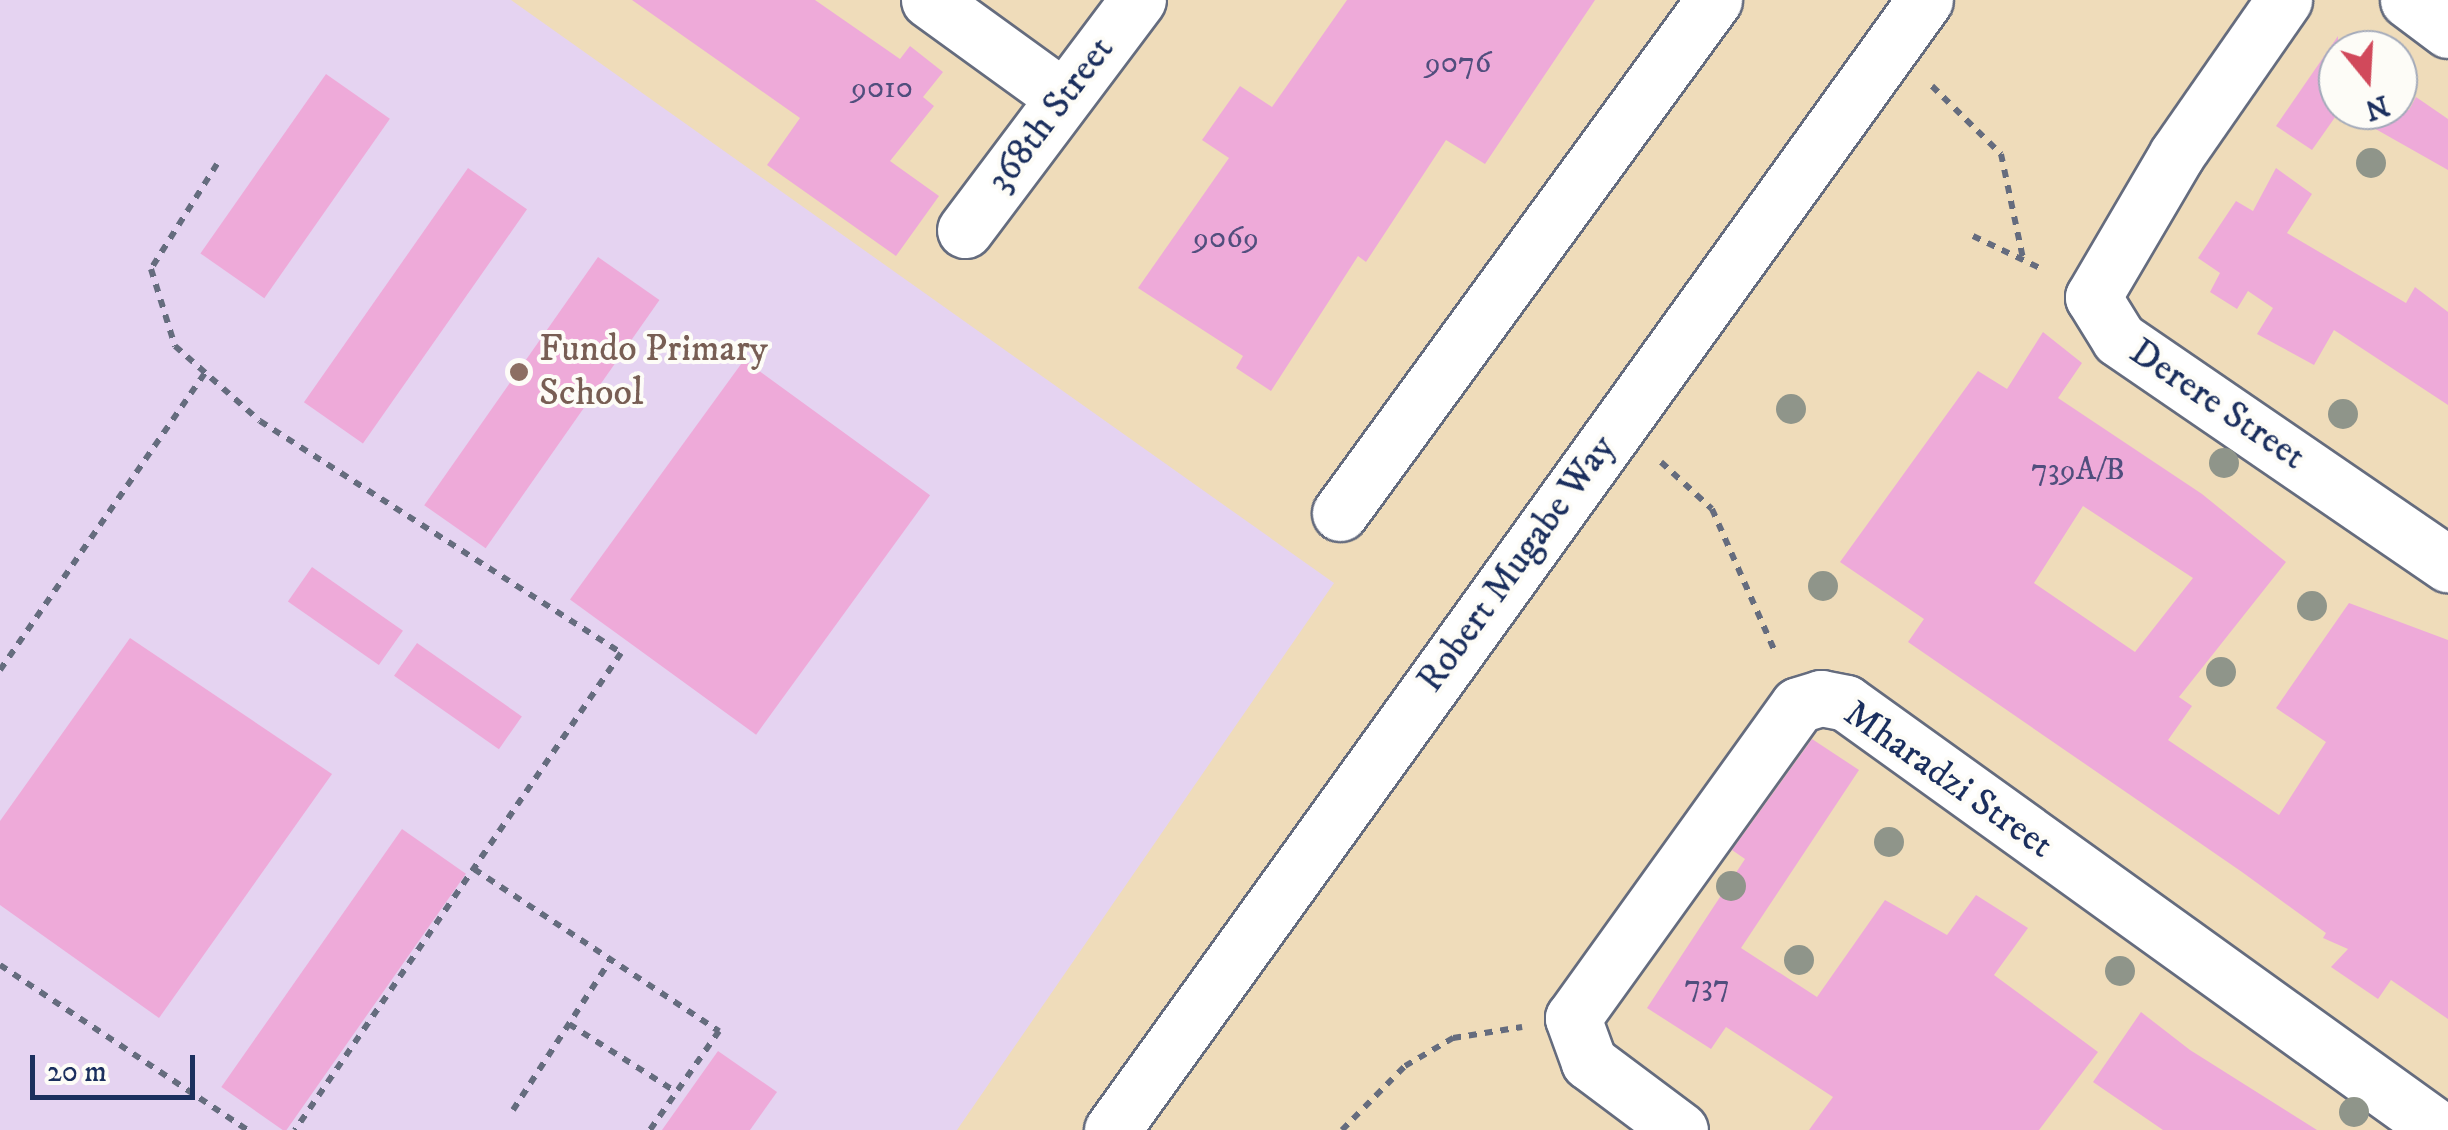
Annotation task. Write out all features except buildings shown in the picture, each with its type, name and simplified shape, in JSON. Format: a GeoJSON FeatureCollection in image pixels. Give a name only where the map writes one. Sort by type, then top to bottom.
{"type":"FeatureCollection","features":[{"type":"Feature","properties":{"kind":"street"},"geometry":{"type":"LineString","coordinates":[[930,0],[1063,97]]}},
{"type":"Feature","properties":{"kind":"street","name":"368th Street"},"geometry":{"type":"LineString","coordinates":[[965,230],[1138,0]]}},
{"type":"Feature","properties":{"kind":"street"},"geometry":{"type":"LineString","coordinates":[[1340,513],[1714,0]]}},
{"type":"Feature","properties":{"kind":"street","name":"Robert Mugabe Way"},"geometry":{"type":"LineString","coordinates":[[1112,1130],[1925,0]]}},
{"type":"Feature","properties":{"kind":"street"},"geometry":{"type":"LineString","coordinates":[[2408,0],[2448,30]]}},
{"type":"Feature","properties":{"kind":"street"},"geometry":{"type":"LineString","coordinates":[[2093,296],[2258,11]]}},
{"type":"Feature","properties":{"kind":"street","name":"Derere Street"},"geometry":{"type":"LineString","coordinates":[[2093,296],[2119,339],[2448,564]]}},
{"type":"Feature","properties":{"kind":"street","name":"Mharadzi Street"},"geometry":{"type":"LineString","coordinates":[[1573,1018],[1798,705],[1821,698],[1846,703],[2440,1130]]}},
{"type":"Feature","properties":{"kind":"street"},"geometry":{"type":"LineString","coordinates":[[1573,1018],[1589,1062],[1680,1130]]}},
{"type":"Feature","properties":{"kind":"path"},"geometry":{"type":"LineString","coordinates":[[1891,47],[2002,154],[2024,258]]}},
{"type":"Feature","properties":{"kind":"path"},"geometry":{"type":"LineString","coordinates":[[217,164],[151,269],[175,346],[260,421],[622,653],[296,1130]]}},
{"type":"Feature","properties":{"kind":"path"},"geometry":{"type":"LineString","coordinates":[[1973,236],[2024,258],[2093,296]]}},
{"type":"Feature","properties":{"kind":"path"},"geometry":{"type":"LineString","coordinates":[[0,670],[205,373]]}},
{"type":"Feature","properties":{"kind":"path"},"geometry":{"type":"LineString","coordinates":[[1619,424],[1712,509],[1798,705]]}},
{"type":"Feature","properties":{"kind":"path"},"geometry":{"type":"LineString","coordinates":[[474,869],[719,1031],[650,1130]]}},
{"type":"Feature","properties":{"kind":"path"},"geometry":{"type":"LineString","coordinates":[[514,1110],[611,959]]}},
{"type":"Feature","properties":{"kind":"path"},"geometry":{"type":"LineString","coordinates":[[0,965],[248,1130]]}},
{"type":"Feature","properties":{"kind":"path"},"geometry":{"type":"LineString","coordinates":[[1342,1130],[1405,1066],[1453,1038],[1573,1018]]}},
{"type":"Feature","properties":{"kind":"path"},"geometry":{"type":"LineString","coordinates":[[569,1024],[676,1092]]}},
{"type":"Feature","properties":{"kind":"shaded area","name":"Fundo Primary School"},"geometry":{"type":"Polygon","coordinates":[[[0,0],[511,0],[1334,583],[957,1130],[0,1130],[0,0]]]}},
{"type":"Feature","properties":{"kind":"place","name":"Fundo Primary School"},"geometry":{"type":"Point","coordinates":[519,372]}}]}
